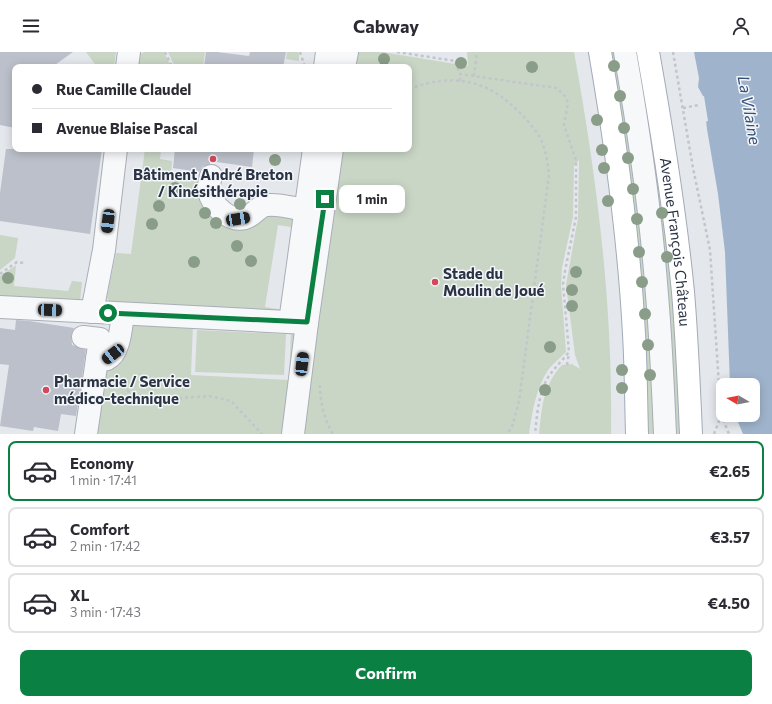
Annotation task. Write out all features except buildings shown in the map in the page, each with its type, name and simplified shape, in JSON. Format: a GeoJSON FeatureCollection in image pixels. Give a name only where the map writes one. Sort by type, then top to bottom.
{"type":"FeatureCollection","features":[{"type":"Feature","properties":{"kind":"main road"},"geometry":{"type":"LineString","coordinates":[[600,52],[612,119],[624,215],[634,334],[637,434]]}},
{"type":"Feature","properties":{"kind":"main road","name":"Avenue François Château"},"geometry":{"type":"LineString","coordinates":[[648,52],[659,113],[672,202],[683,292],[691,434]]}},
{"type":"Feature","properties":{"kind":"lane"},"geometry":{"type":"LineString","coordinates":[[127,64],[129,52]]}},
{"type":"Feature","properties":{"kind":"lane"},"geometry":{"type":"LineString","coordinates":[[325,64],[327,52]]}},
{"type":"Feature","properties":{"kind":"lane"},"geometry":{"type":"LineString","coordinates":[[345,64],[347,52]]}},
{"type":"Feature","properties":{"kind":"lane"},"geometry":{"type":"LineString","coordinates":[[625,52],[642,156],[650,225],[658,302],[665,434]]}},
{"type":"Feature","properties":{"kind":"lane"},"geometry":{"type":"LineString","coordinates":[[92,312],[104,250],[116,152]]}},
{"type":"Feature","properties":{"kind":"lane"},"geometry":{"type":"LineString","coordinates":[[293,434],[305,210],[318,156]]}},
{"type":"Feature","properties":{"kind":"lane"},"geometry":{"type":"LineString","coordinates":[[298,322],[318,156]]}},
{"type":"Feature","properties":{"kind":"lane"},"geometry":{"type":"LineString","coordinates":[[211,176],[208,190],[212,199],[216,206],[232,218],[246,218],[267,204],[305,210]]}},
{"type":"Feature","properties":{"kind":"lane"},"geometry":{"type":"LineString","coordinates":[[0,308],[298,322]]}},
{"type":"Feature","properties":{"kind":"lane"},"geometry":{"type":"LineString","coordinates":[[96,364],[113,354],[119,342],[123,314]]}},
{"type":"Feature","properties":{"kind":"lane"},"geometry":{"type":"LineString","coordinates":[[83,337],[100,339],[86,434]]}},
{"type":"Feature","properties":{"kind":"path"},"geometry":{"type":"LineString","coordinates":[[166,52],[171,64]]}},
{"type":"Feature","properties":{"kind":"path"},"geometry":{"type":"LineString","coordinates":[[300,52],[305,64]]}},
{"type":"Feature","properties":{"kind":"path"},"geometry":{"type":"LineString","coordinates":[[397,52],[455,61],[460,74],[460,81]]}},
{"type":"Feature","properties":{"kind":"path"},"geometry":{"type":"LineString","coordinates":[[474,76],[477,52]]}},
{"type":"Feature","properties":{"kind":"path"},"geometry":{"type":"LineString","coordinates":[[673,52],[693,168],[710,250],[719,378]]}},
{"type":"Feature","properties":{"kind":"path"},"geometry":{"type":"LineString","coordinates":[[460,74],[556,88],[566,97],[568,103],[564,125],[576,160],[576,217],[565,271],[564,284],[569,352],[567,365]]}},
{"type":"Feature","properties":{"kind":"path"},"geometry":{"type":"LineString","coordinates":[[412,88],[421,84],[446,80],[464,81],[490,90],[509,101],[532,125],[544,147],[550,175],[520,401],[512,427],[507,434]]}},
{"type":"Feature","properties":{"kind":"path"},"geometry":{"type":"LineString","coordinates":[[683,108],[699,105]]}},
{"type":"Feature","properties":{"kind":"path"},"geometry":{"type":"LineString","coordinates":[[0,274],[17,262],[24,263]]}},
{"type":"Feature","properties":{"kind":"path"},"geometry":{"type":"LineString","coordinates":[[535,434],[542,390],[547,378],[569,352]]}},
{"type":"Feature","properties":{"kind":"path"},"geometry":{"type":"LineString","coordinates":[[96,364],[128,391],[155,400],[209,396],[231,401],[262,434]]}},
{"type":"Feature","properties":{"kind":"path"},"geometry":{"type":"LineString","coordinates":[[319,380],[320,399],[333,434]]}},
{"type":"Feature","properties":{"kind":"path"},"geometry":{"type":"LineString","coordinates":[[714,434],[718,422]]}},
{"type":"Feature","properties":{"kind":"path"},"geometry":{"type":"LineString","coordinates":[[724,422],[729,434]]}},
{"type":"Feature","properties":{"kind":"green space"},"geometry":{"type":"Polygon","coordinates":[[[86,52],[116,52],[114,64],[95,64],[86,52]]]}},
{"type":"Feature","properties":{"kind":"green space"},"geometry":{"type":"Polygon","coordinates":[[[145,52],[164,52],[170,64],[136,64],[137,55],[145,52]]]}},
{"type":"Feature","properties":{"kind":"green space"},"geometry":{"type":"Polygon","coordinates":[[[168,52],[205,52],[203,64],[174,64],[168,52]]]}},
{"type":"Feature","properties":{"kind":"green space"},"geometry":{"type":"Polygon","coordinates":[[[287,52],[298,52],[299,61],[286,59],[287,52]]]}},
{"type":"Feature","properties":{"kind":"green space"},"geometry":{"type":"Polygon","coordinates":[[[350,52],[382,52],[468,66],[467,52],[574,52],[590,147],[602,242],[609,338],[611,434],[539,434],[544,397],[551,380],[562,365],[572,364],[580,369],[575,355],[566,285],[578,218],[579,160],[574,166],[573,217],[562,268],[561,285],[566,352],[548,370],[540,385],[533,409],[529,434],[296,434],[337,152],[412,152],[412,64],[348,64],[350,52]]]}},
{"type":"Feature","properties":{"kind":"green space"},"geometry":{"type":"Polygon","coordinates":[[[608,52],[618,52],[645,245],[656,434],[644,434],[608,52]]]}},
{"type":"Feature","properties":{"kind":"green space"},"geometry":{"type":"Polygon","coordinates":[[[632,52],[643,52],[675,289],[686,434],[671,434],[632,52]]]}},
{"type":"Feature","properties":{"kind":"green space"},"geometry":{"type":"Polygon","coordinates":[[[145,152],[161,152],[160,159],[172,161],[171,175],[205,180],[207,208],[271,213],[288,216],[296,223],[297,228],[278,225],[265,307],[283,310],[282,314],[109,302],[107,297],[116,253],[131,254],[145,152]]]}},
{"type":"Feature","properties":{"kind":"green space"},"geometry":{"type":"Polygon","coordinates":[[[0,235],[18,238],[15,258],[0,270],[0,235]]]}},
{"type":"Feature","properties":{"kind":"green space"},"geometry":{"type":"Polygon","coordinates":[[[15,266],[14,286],[68,291],[72,281],[82,282],[80,302],[0,301],[0,276],[15,266]]]}},
{"type":"Feature","properties":{"kind":"green space"},"geometry":{"type":"Polygon","coordinates":[[[131,318],[193,324],[191,375],[289,380],[291,331],[296,332],[287,434],[89,434],[99,375],[131,318]]]}},
{"type":"Feature","properties":{"kind":"green space"},"geometry":{"type":"Polygon","coordinates":[[[197,330],[286,334],[284,375],[195,372],[197,330]]]}},
{"type":"Feature","properties":{"kind":"water","name":"La Vilaine"},"geometry":{"type":"Polygon","coordinates":[[[694,52],[772,52],[772,434],[743,434],[738,422],[760,422],[760,378],[730,378],[725,252],[703,96],[698,87],[699,78],[694,52]]]}},
{"type":"Feature","properties":{"kind":"pier"},"geometry":{"type":"Polygon","coordinates":[[[704,96],[708,121],[705,122],[701,97],[704,96]]]}},
{"type":"Feature","properties":{"kind":"place","name":"Bâtiment André Breton / Kinésithérapie"},"geometry":{"type":"Point","coordinates":[213,159]}},
{"type":"Feature","properties":{"kind":"place","name":"Stade du Moulin de Joué"},"geometry":{"type":"Point","coordinates":[435,282]}},
{"type":"Feature","properties":{"kind":"place","name":"Pharmacie / Service médico-technique"},"geometry":{"type":"Point","coordinates":[46,390]}},
{"type":"Feature","properties":{"kind":"route"},"geometry":{"type":"LineString","coordinates":[[108,313],[307,322],[325,199]]}}]}
